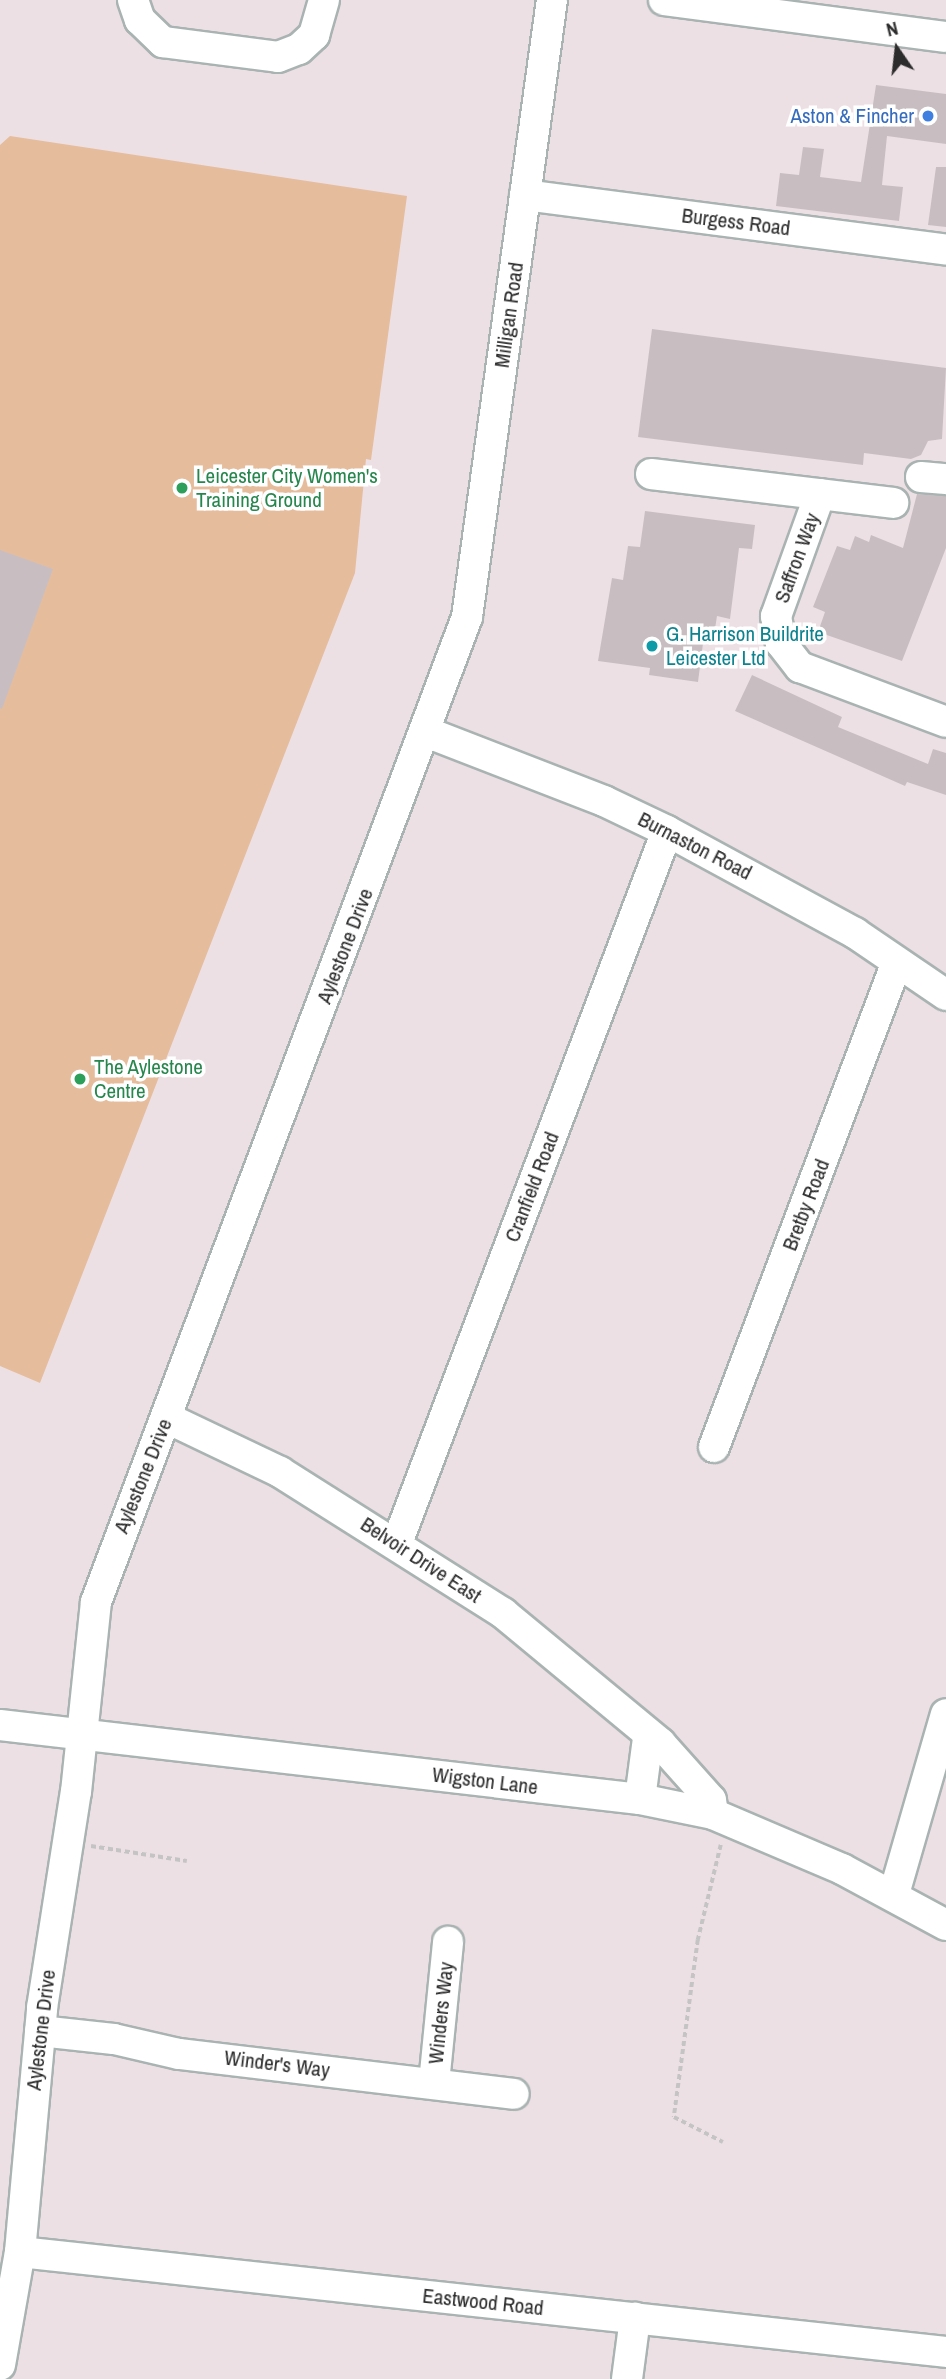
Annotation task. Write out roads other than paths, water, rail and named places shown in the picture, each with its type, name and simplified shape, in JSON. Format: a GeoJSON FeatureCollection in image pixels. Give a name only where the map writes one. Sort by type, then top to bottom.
{"type":"FeatureCollection","features":[{"type":"Feature","properties":{"kind":"street"},"geometry":{"type":"LineString","coordinates":[[133,0],[141,20],[163,42],[278,57],[307,43],[319,28],[324,0]]}},
{"type":"Feature","properties":{"kind":"street","name":"Milligan Road"},"geometry":{"type":"LineString","coordinates":[[463,630],[552,0]]}},
{"type":"Feature","properties":{"kind":"street"},"geometry":{"type":"LineString","coordinates":[[664,0],[946,37]]}},
{"type":"Feature","properties":{"kind":"street","name":"Burgess Road"},"geometry":{"type":"LineString","coordinates":[[525,194],[946,250]]}},
{"type":"Feature","properties":{"kind":"street","name":"Saffron Way"},"geometry":{"type":"LineString","coordinates":[[651,474],[893,503]]}},
{"type":"Feature","properties":{"kind":"street","name":"Saffron Way"},"geometry":{"type":"LineString","coordinates":[[820,494],[776,615],[780,643],[800,667],[946,722]]}},
{"type":"Feature","properties":{"kind":"street","name":"Aylestone Drive"},"geometry":{"type":"LineString","coordinates":[[0,2365],[20,2252],[11,2184],[40,2031],[68,1843],[96,1602],[154,1443],[169,1419],[174,1391],[463,630]]}},
{"type":"Feature","properties":{"kind":"street","name":"Burnaston Road"},"geometry":{"type":"LineString","coordinates":[[426,732],[604,801],[667,831],[770,884],[946,995]]}},
{"type":"Feature","properties":{"kind":"street","name":"Cranfield Road"},"geometry":{"type":"LineString","coordinates":[[397,1543],[667,831]]}},
{"type":"Feature","properties":{"kind":"street","name":"Bretby Road"},"geometry":{"type":"LineString","coordinates":[[714,1447],[897,962]]}},
{"type":"Feature","properties":{"kind":"street","name":"Belvoir Drive East"},"geometry":{"type":"LineString","coordinates":[[169,1419],[279,1472],[397,1543],[513,1621],[603,1692],[648,1738],[660,1743],[710,1800],[720,1817]]}},
{"type":"Feature","properties":{"kind":"street"},"geometry":{"type":"LineString","coordinates":[[894,1894],[946,1714]]}},
{"type":"Feature","properties":{"kind":"street","name":"Wigston Lane"},"geometry":{"type":"LineString","coordinates":[[0,1725],[640,1799],[720,1817],[894,1894],[946,1925]]}},
{"type":"Feature","properties":{"kind":"street"},"geometry":{"type":"LineString","coordinates":[[640,1799],[648,1738]]}},
{"type":"Feature","properties":{"kind":"street","name":"Winders Way"},"geometry":{"type":"LineString","coordinates":[[434,2084],[448,1942]]}},
{"type":"Feature","properties":{"kind":"street","name":"Winder's Way"},"geometry":{"type":"LineString","coordinates":[[40,2031],[114,2039],[179,2054],[514,2094]]}},
{"type":"Feature","properties":{"kind":"street","name":"Eastwood Road"},"geometry":{"type":"LineString","coordinates":[[20,2252],[946,2352]]}},
{"type":"Feature","properties":{"kind":"street"},"geometry":{"type":"LineString","coordinates":[[627,2379],[635,2318]]}},
{"type":"Feature","properties":{"kind":"place","name":"Aston & Fincher"},"geometry":{"type":"Point","coordinates":[928,116]}},
{"type":"Feature","properties":{"kind":"place","name":"Leicester City Women's Training Ground"},"geometry":{"type":"Point","coordinates":[182,488]}},
{"type":"Feature","properties":{"kind":"place","name":"G. Harrison Buildrite Leicester Ltd"},"geometry":{"type":"Point","coordinates":[652,646]}},
{"type":"Feature","properties":{"kind":"place","name":"The Aylestone Centre"},"geometry":{"type":"Point","coordinates":[80,1079]}}]}
